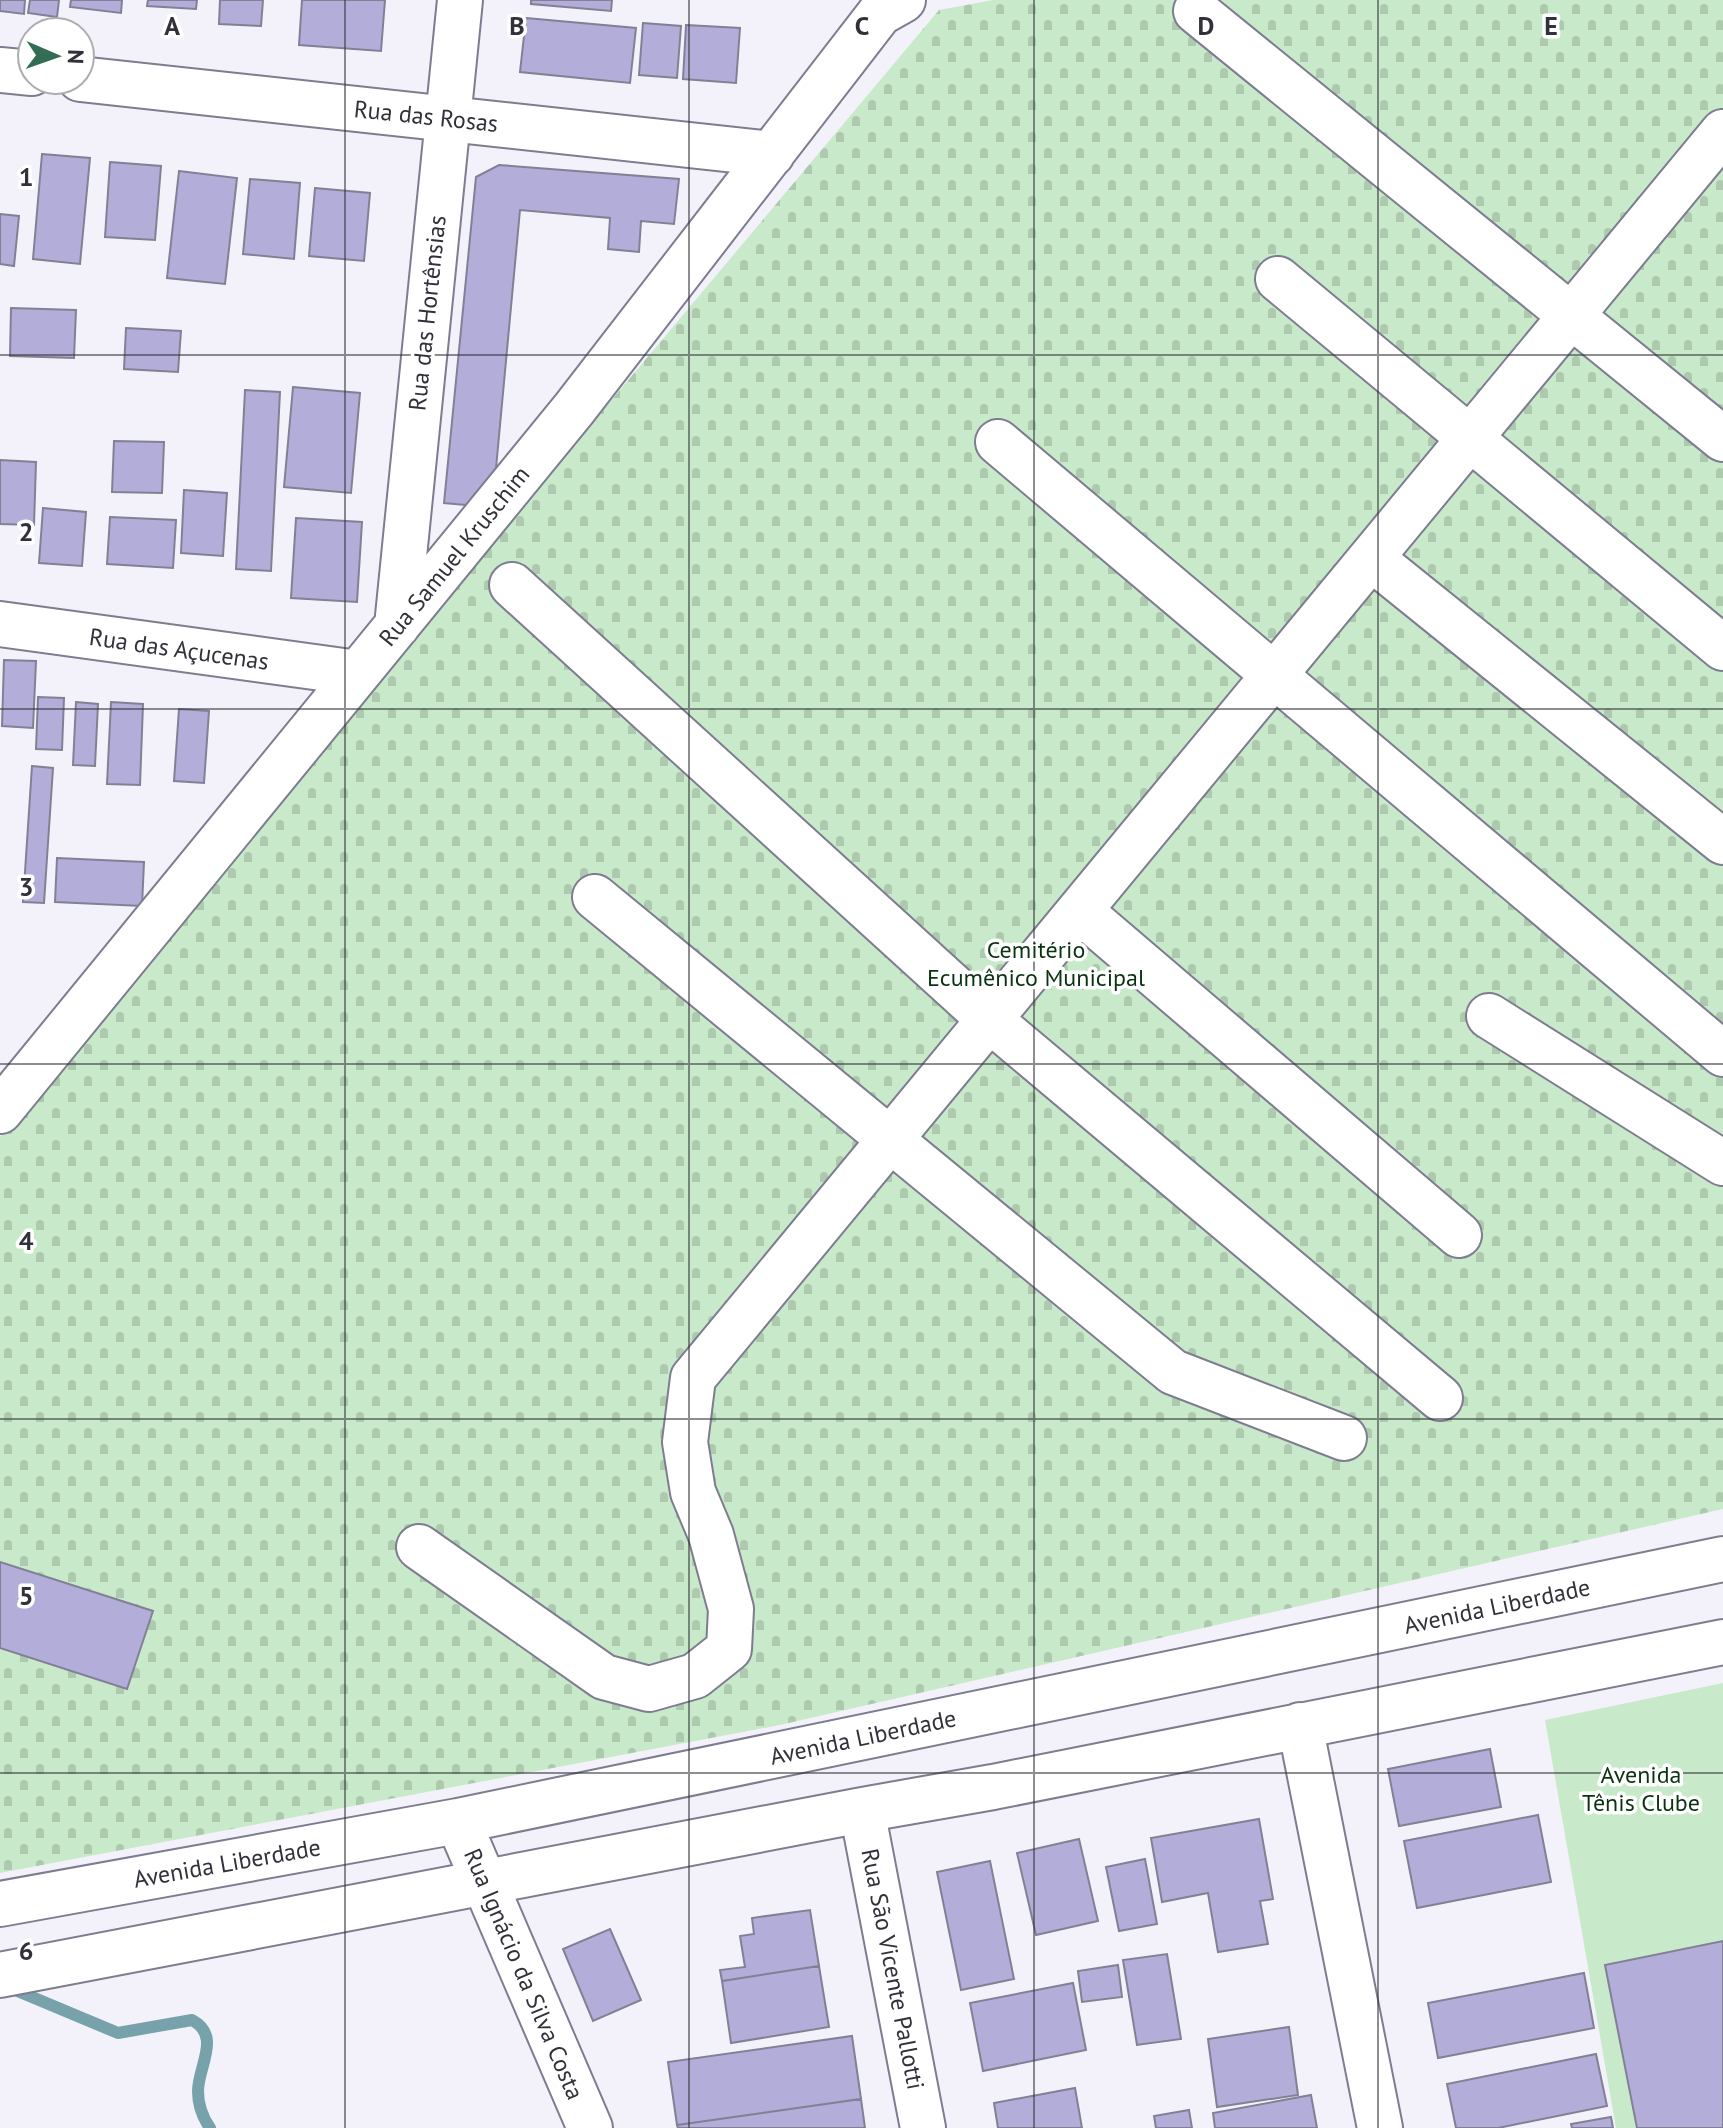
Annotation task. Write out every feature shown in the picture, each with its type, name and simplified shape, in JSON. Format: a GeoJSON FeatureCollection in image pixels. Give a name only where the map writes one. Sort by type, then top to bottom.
{"type":"FeatureCollection","features":[{"type":"Feature","properties":{"kind":"street","name":"Rua das Hortênsias"},"geometry":{"type":"LineString","coordinates":[[397,626],[460,0]]}},
{"type":"Feature","properties":{"kind":"street","name":"Rua Samuel Kruschim"},"geometry":{"type":"LineString","coordinates":[[5,1099],[574,409],[880,13],[903,0]]}},
{"type":"Feature","properties":{"kind":"street"},"geometry":{"type":"LineString","coordinates":[[1196,11],[1723,439]]}},
{"type":"Feature","properties":{"kind":"street","name":"Rua das Rosas"},"geometry":{"type":"LineString","coordinates":[[96,81],[772,154]]}},
{"type":"Feature","properties":{"kind":"street"},"geometry":{"type":"LineString","coordinates":[[419,1547],[604,1677],[649,1689],[695,1676],[729,1649],[731,1609],[711,1535],[693,1492],[685,1442],[693,1378],[1723,132]]}},
{"type":"Feature","properties":{"kind":"street"},"geometry":{"type":"LineString","coordinates":[[1278,279],[1723,648]]}},
{"type":"Feature","properties":{"kind":"street"},"geometry":{"type":"LineString","coordinates":[[998,442],[1723,1054]]}},
{"type":"Feature","properties":{"kind":"street"},"geometry":{"type":"LineString","coordinates":[[1371,558],[1723,842]]}},
{"type":"Feature","properties":{"kind":"street"},"geometry":{"type":"LineString","coordinates":[[512,585],[990,1020],[1440,1398]]}},
{"type":"Feature","properties":{"kind":"street","name":"Rua das Açucenas"},"geometry":{"type":"LineString","coordinates":[[0,624],[358,673]]}},
{"type":"Feature","properties":{"kind":"street"},"geometry":{"type":"LineString","coordinates":[[595,897],[1173,1372],[1344,1438]]}},
{"type":"Feature","properties":{"kind":"street"},"geometry":{"type":"LineString","coordinates":[[1080,911],[1459,1235]]}},
{"type":"Feature","properties":{"kind":"street"},"geometry":{"type":"LineString","coordinates":[[1489,1016],[1723,1163]]}},
{"type":"Feature","properties":{"kind":"street","name":"Avenida Liberdade"},"geometry":{"type":"LineString","coordinates":[[0,1904],[458,1821],[1723,1559]]}},
{"type":"Feature","properties":{"kind":"street"},"geometry":{"type":"LineString","coordinates":[[0,1975],[993,1787],[1723,1642]]}},
{"type":"Feature","properties":{"kind":"street"},"geometry":{"type":"LineString","coordinates":[[1300,1725],[1380,2128]]}},
{"type":"Feature","properties":{"kind":"street","name":"Rua São Vicente Pallotti"},"geometry":{"type":"LineString","coordinates":[[862,1810],[923,2128]]}},
{"type":"Feature","properties":{"kind":"street","name":"Rua Ignácio da Silva Costa"},"geometry":{"type":"LineString","coordinates":[[458,1821],[590,2128]]}},
{"type":"Feature","properties":{"kind":"green space","name":"Cemitério Ecumênico Municipal"},"geometry":{"type":"Polygon","coordinates":[[[993,0],[1723,0],[1723,1509],[780,1725],[0,1873],[0,1137],[368,690],[939,10],[993,0]]]}},
{"type":"Feature","properties":{"kind":"green space","name":"Avenida Tênis Clube"},"geometry":{"type":"Polygon","coordinates":[[[1723,1683],[1723,2128],[1616,2128],[1545,1720],[1723,1683]]]}},
{"type":"Feature","properties":{"kind":"building"},"geometry":{"type":"Polygon","coordinates":[[[0,0],[25,0],[24,14],[0,11],[0,0]]]}},
{"type":"Feature","properties":{"kind":"building"},"geometry":{"type":"Polygon","coordinates":[[[30,0],[59,0],[57,16],[28,13],[30,0]]]}},
{"type":"Feature","properties":{"kind":"building"},"geometry":{"type":"Polygon","coordinates":[[[71,0],[122,0],[121,13],[70,7],[71,0]]]}},
{"type":"Feature","properties":{"kind":"building"},"geometry":{"type":"Polygon","coordinates":[[[148,0],[197,0],[196,9],[147,6],[148,0]]]}},
{"type":"Feature","properties":{"kind":"building"},"geometry":{"type":"Polygon","coordinates":[[[220,0],[263,0],[261,26],[219,24],[220,0]]]}},
{"type":"Feature","properties":{"kind":"building"},"geometry":{"type":"Polygon","coordinates":[[[302,0],[385,0],[381,51],[299,45],[302,0]]]}},
{"type":"Feature","properties":{"kind":"building"},"geometry":{"type":"Polygon","coordinates":[[[531,0],[612,0],[611,11],[531,4],[531,0]]]}},
{"type":"Feature","properties":{"kind":"building"},"geometry":{"type":"Polygon","coordinates":[[[526,18],[636,28],[630,83],[520,72],[526,18]]]}},
{"type":"Feature","properties":{"kind":"building"},"geometry":{"type":"Polygon","coordinates":[[[643,23],[681,26],[677,78],[639,75],[643,23]]]}},
{"type":"Feature","properties":{"kind":"building"},"geometry":{"type":"Polygon","coordinates":[[[686,25],[740,28],[736,83],[683,79],[686,25]]]}},
{"type":"Feature","properties":{"kind":"building"},"geometry":{"type":"Polygon","coordinates":[[[42,154],[90,158],[80,264],[33,259],[42,154]]]}},
{"type":"Feature","properties":{"kind":"building"},"geometry":{"type":"Polygon","coordinates":[[[110,162],[161,166],[155,240],[105,237],[110,162]]]}},
{"type":"Feature","properties":{"kind":"building"},"geometry":{"type":"Polygon","coordinates":[[[499,165],[679,179],[674,224],[641,221],[639,252],[608,249],[610,218],[520,210],[495,479],[477,506],[444,503],[476,177],[499,165]]]}},
{"type":"Feature","properties":{"kind":"building"},"geometry":{"type":"Polygon","coordinates":[[[179,171],[237,178],[225,284],[167,278],[179,171]]]}},
{"type":"Feature","properties":{"kind":"building"},"geometry":{"type":"Polygon","coordinates":[[[250,179],[300,183],[294,259],[243,254],[250,179]]]}},
{"type":"Feature","properties":{"kind":"building"},"geometry":{"type":"Polygon","coordinates":[[[315,188],[370,193],[364,261],[309,256],[315,188]]]}},
{"type":"Feature","properties":{"kind":"building"},"geometry":{"type":"Polygon","coordinates":[[[0,214],[19,216],[14,266],[0,264],[0,214]]]}},
{"type":"Feature","properties":{"kind":"building"},"geometry":{"type":"Polygon","coordinates":[[[11,308],[76,310],[74,358],[10,356],[11,308]]]}},
{"type":"Feature","properties":{"kind":"building"},"geometry":{"type":"Polygon","coordinates":[[[126,328],[181,331],[178,372],[124,369],[126,328]]]}},
{"type":"Feature","properties":{"kind":"building"},"geometry":{"type":"Polygon","coordinates":[[[293,387],[360,393],[351,493],[284,487],[293,387]]]}},
{"type":"Feature","properties":{"kind":"building"},"geometry":{"type":"Polygon","coordinates":[[[245,390],[280,392],[271,571],[236,569],[245,390]]]}},
{"type":"Feature","properties":{"kind":"building"},"geometry":{"type":"Polygon","coordinates":[[[114,441],[164,442],[162,493],[112,492],[114,441]]]}},
{"type":"Feature","properties":{"kind":"building"},"geometry":{"type":"Polygon","coordinates":[[[0,460],[36,462],[34,525],[0,524],[0,460]]]}},
{"type":"Feature","properties":{"kind":"building"},"geometry":{"type":"Polygon","coordinates":[[[184,490],[227,493],[223,556],[181,553],[184,490]]]}},
{"type":"Feature","properties":{"kind":"building"},"geometry":{"type":"Polygon","coordinates":[[[43,508],[86,512],[82,566],[39,563],[43,508]]]}},
{"type":"Feature","properties":{"kind":"building"},"geometry":{"type":"Polygon","coordinates":[[[110,517],[176,520],[173,568],[107,564],[110,517]]]}},
{"type":"Feature","properties":{"kind":"building"},"geometry":{"type":"Polygon","coordinates":[[[296,518],[362,522],[357,602],[291,598],[296,518]]]}},
{"type":"Feature","properties":{"kind":"building"},"geometry":{"type":"Polygon","coordinates":[[[4,660],[36,661],[33,728],[2,726],[4,660]]]}},
{"type":"Feature","properties":{"kind":"building"},"geometry":{"type":"Polygon","coordinates":[[[38,697],[64,698],[62,750],[36,749],[38,697]]]}},
{"type":"Feature","properties":{"kind":"building"},"geometry":{"type":"Polygon","coordinates":[[[76,702],[98,704],[95,766],[73,765],[76,702]]]}},
{"type":"Feature","properties":{"kind":"building"},"geometry":{"type":"Polygon","coordinates":[[[111,702],[143,704],[140,785],[107,784],[111,702]]]}},
{"type":"Feature","properties":{"kind":"building"},"geometry":{"type":"Polygon","coordinates":[[[179,709],[209,711],[204,783],[174,781],[179,709]]]}},
{"type":"Feature","properties":{"kind":"building"},"geometry":{"type":"Polygon","coordinates":[[[32,766],[53,768],[44,903],[23,902],[32,766]]]}},
{"type":"Feature","properties":{"kind":"building"},"geometry":{"type":"Polygon","coordinates":[[[57,858],[144,862],[142,906],[55,902],[57,858]]]}},
{"type":"Feature","properties":{"kind":"building"},"geometry":{"type":"Polygon","coordinates":[[[0,1562],[153,1611],[127,1689],[0,1648],[0,1562]]]}},
{"type":"Feature","properties":{"kind":"building"},"geometry":{"type":"Polygon","coordinates":[[[1490,1749],[1501,1807],[1399,1826],[1388,1769],[1490,1749]]]}},
{"type":"Feature","properties":{"kind":"building"},"geometry":{"type":"Polygon","coordinates":[[[1538,1815],[1551,1882],[1417,1908],[1404,1841],[1538,1815]]]}},
{"type":"Feature","properties":{"kind":"building"},"geometry":{"type":"Polygon","coordinates":[[[1259,1819],[1273,1899],[1260,1901],[1268,1944],[1218,1952],[1208,1893],[1162,1902],[1151,1838],[1259,1819]]]}},
{"type":"Feature","properties":{"kind":"building"},"geometry":{"type":"Polygon","coordinates":[[[1079,1839],[1098,1921],[1036,1935],[1017,1853],[1079,1839]]]}},
{"type":"Feature","properties":{"kind":"building"},"geometry":{"type":"Polygon","coordinates":[[[1145,1859],[1157,1924],[1119,1931],[1106,1867],[1145,1859]]]}},
{"type":"Feature","properties":{"kind":"building"},"geometry":{"type":"Polygon","coordinates":[[[990,1861],[1014,1979],[961,1990],[937,1872],[990,1861]]]}},
{"type":"Feature","properties":{"kind":"building"},"geometry":{"type":"Polygon","coordinates":[[[810,1910],[819,1966],[722,1981],[720,1970],[745,1967],[740,1936],[754,1934],[752,1918],[810,1910]]]}},
{"type":"Feature","properties":{"kind":"building"},"geometry":{"type":"Polygon","coordinates":[[[610,1929],[641,2000],[593,2021],[563,1949],[610,1929]]]}},
{"type":"Feature","properties":{"kind":"building"},"geometry":{"type":"Polygon","coordinates":[[[1723,1941],[1723,2128],[1637,2128],[1605,1965],[1723,1941]]]}},
{"type":"Feature","properties":{"kind":"building"},"geometry":{"type":"Polygon","coordinates":[[[1167,1954],[1181,2039],[1137,2045],[1123,1960],[1167,1954]]]}},
{"type":"Feature","properties":{"kind":"building"},"geometry":{"type":"Polygon","coordinates":[[[1118,1965],[1122,1997],[1082,2002],[1078,1971],[1118,1965]]]}},
{"type":"Feature","properties":{"kind":"building"},"geometry":{"type":"Polygon","coordinates":[[[819,1966],[829,2027],[731,2043],[722,1981],[819,1966]]]}},
{"type":"Feature","properties":{"kind":"building"},"geometry":{"type":"Polygon","coordinates":[[[1584,1973],[1594,2028],[1438,2058],[1428,2003],[1584,1973]]]}},
{"type":"Feature","properties":{"kind":"building"},"geometry":{"type":"Polygon","coordinates":[[[1073,1983],[1086,2050],[983,2071],[970,2003],[1073,1983]]]}},
{"type":"Feature","properties":{"kind":"building"},"geometry":{"type":"Polygon","coordinates":[[[1289,2027],[1298,2095],[1217,2107],[1208,2039],[1289,2027]]]}},
{"type":"Feature","properties":{"kind":"building"},"geometry":{"type":"Polygon","coordinates":[[[852,2036],[861,2099],[677,2125],[668,2062],[852,2036]]]}},
{"type":"Feature","properties":{"kind":"building"},"geometry":{"type":"Polygon","coordinates":[[[1596,2054],[1607,2106],[1498,2128],[1456,2128],[1447,2084],[1596,2054]]]}},
{"type":"Feature","properties":{"kind":"building"},"geometry":{"type":"Polygon","coordinates":[[[1075,2088],[1082,2128],[998,2128],[994,2103],[1075,2088]]]}},
{"type":"Feature","properties":{"kind":"building"},"geometry":{"type":"Polygon","coordinates":[[[1311,2095],[1317,2128],[1215,2128],[1213,2113],[1311,2095]]]}},
{"type":"Feature","properties":{"kind":"building"},"geometry":{"type":"Polygon","coordinates":[[[861,2099],[865,2128],[678,2128],[677,2125],[861,2099]]]}},
{"type":"Feature","properties":{"kind":"building"},"geometry":{"type":"Polygon","coordinates":[[[1189,2110],[1192,2128],[1156,2128],[1154,2116],[1189,2110]]]}},
{"type":"Feature","properties":{"kind":"building"},"geometry":{"type":"Polygon","coordinates":[[[1611,2117],[1613,2128],[1572,2128],[1571,2124],[1611,2117]]]}},
{"type":"Feature","properties":{"kind":"waterway"},"geometry":{"type":"LineString","coordinates":[[8,1987],[118,2033],[192,2020],[206,2034],[206,2052],[198,2091],[201,2111],[210,2128]]}}]}
